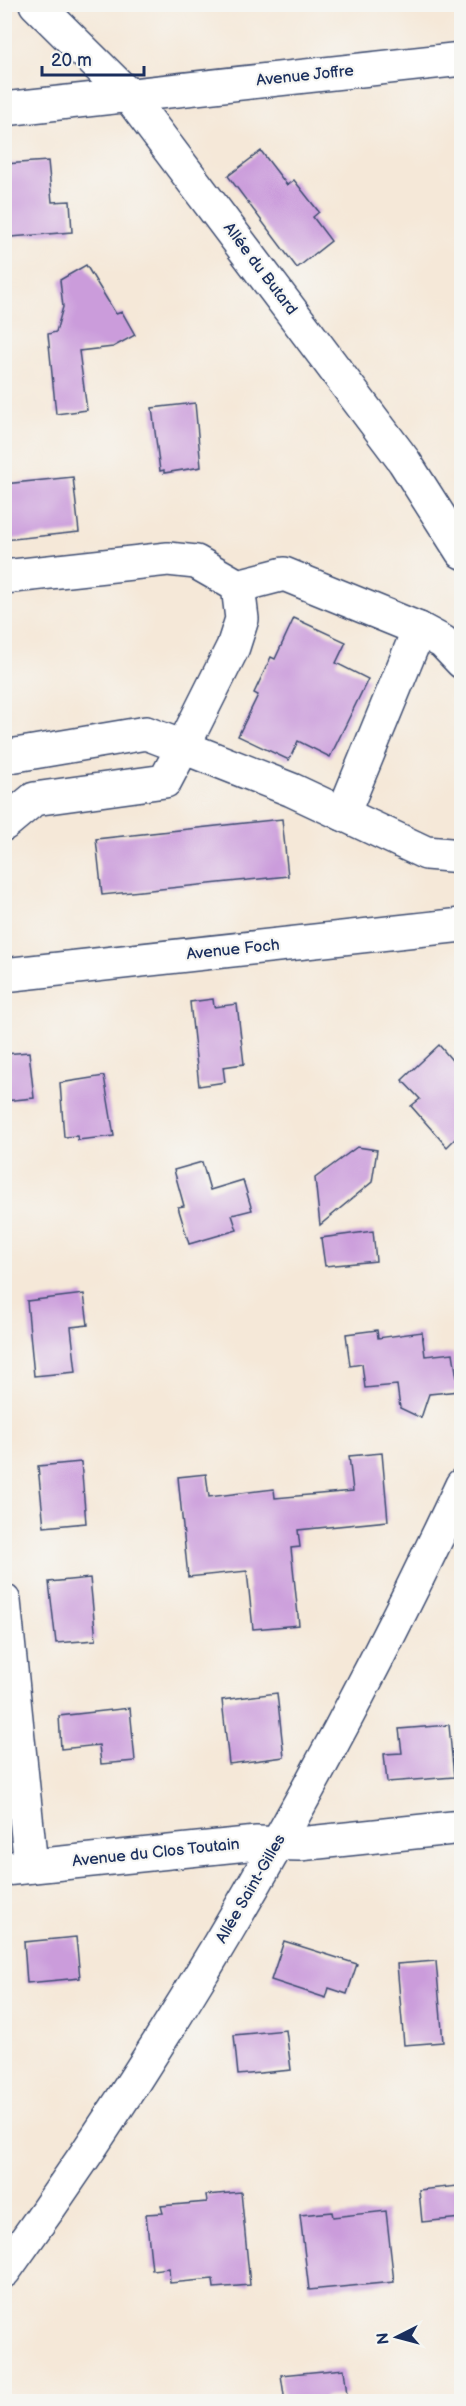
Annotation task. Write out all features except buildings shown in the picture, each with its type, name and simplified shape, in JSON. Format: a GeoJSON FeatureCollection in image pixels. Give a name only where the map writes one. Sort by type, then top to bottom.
{"type":"FeatureCollection","features":[{"type":"Feature","properties":{"kind":"street","name":"Allée du Butard"},"geometry":{"type":"LineString","coordinates":[[36,4],[129,96],[404,461],[462,552]]}},
{"type":"Feature","properties":{"kind":"street","name":"Avenue Joffre"},"geometry":{"type":"LineString","coordinates":[[4,109],[462,59]]}},
{"type":"Feature","properties":{"kind":"street"},"geometry":{"type":"LineString","coordinates":[[4,577],[168,559],[196,562],[238,586],[284,574],[419,629],[443,642],[462,662]]}},
{"type":"Feature","properties":{"kind":"street"},"geometry":{"type":"LineString","coordinates":[[4,824],[34,800],[165,781],[233,647],[242,619],[238,586]]}},
{"type":"Feature","properties":{"kind":"street"},"geometry":{"type":"LineString","coordinates":[[343,814],[419,629]]}},
{"type":"Feature","properties":{"kind":"street"},"geometry":{"type":"LineString","coordinates":[[4,757],[146,733],[292,790],[426,852],[462,856]]}},
{"type":"Feature","properties":{"kind":"street","name":"Avenue Foch"},"geometry":{"type":"LineString","coordinates":[[5,973],[462,926]]}},
{"type":"Feature","properties":{"kind":"street","name":"Allée Saint-Gilles"},"geometry":{"type":"LineString","coordinates":[[4,2271],[72,2177],[156,2050],[279,1843],[411,1593],[462,1485]]}},
{"type":"Feature","properties":{"kind":"street","name":"Avenue du Clos Toutain"},"geometry":{"type":"LineString","coordinates":[[4,1601],[17,1867],[279,1843],[299,1844],[462,1827]]}}]}
